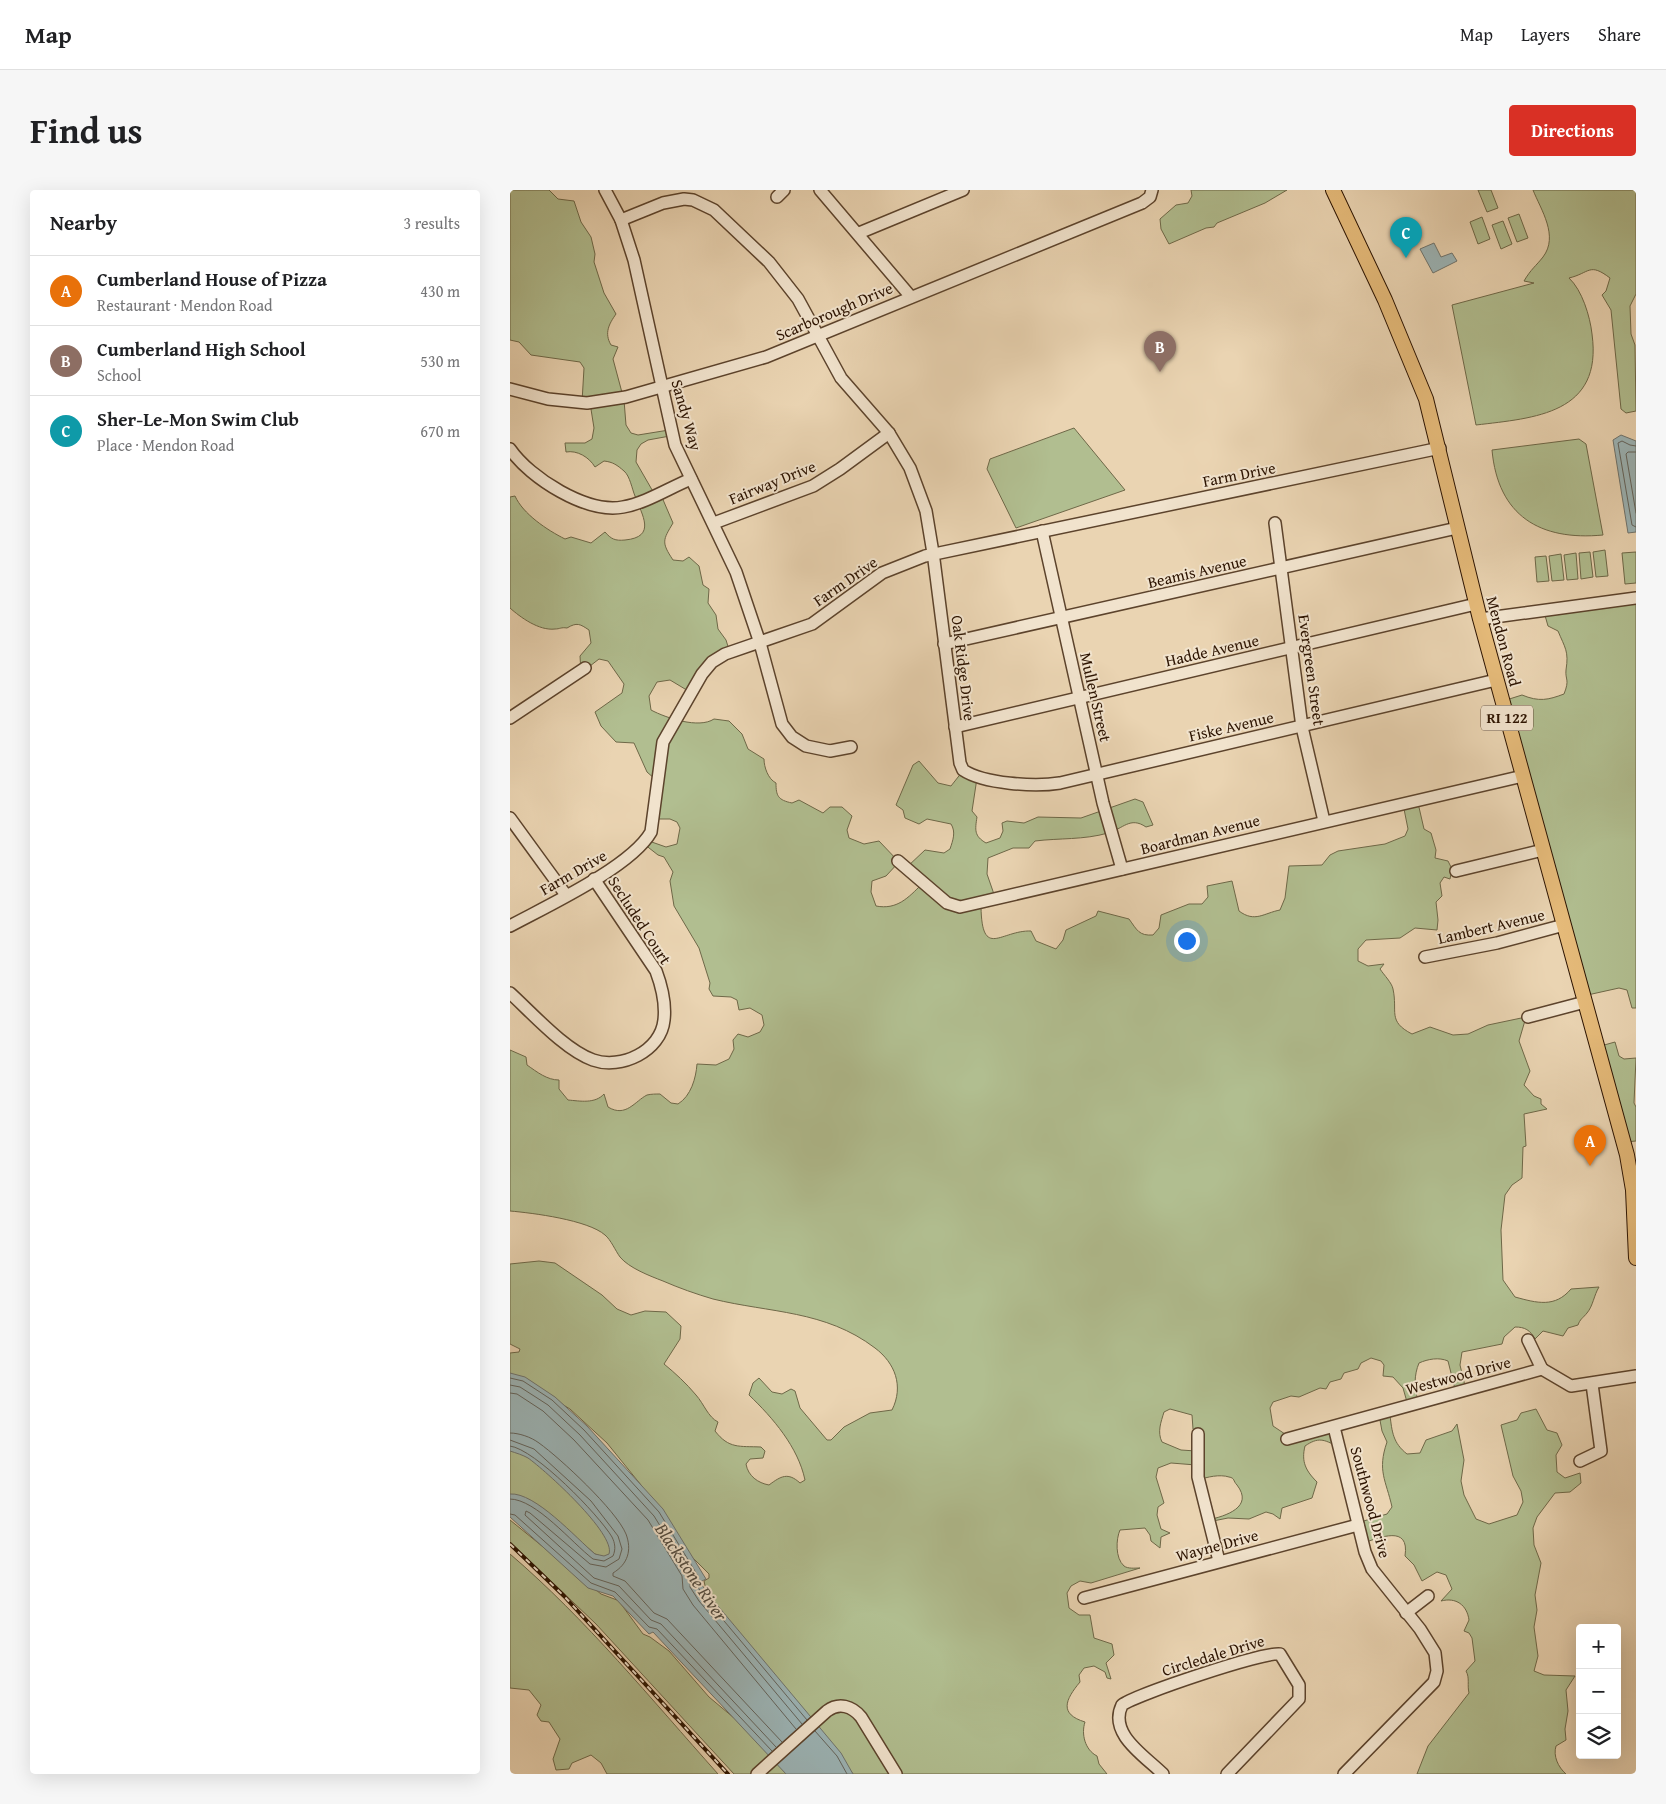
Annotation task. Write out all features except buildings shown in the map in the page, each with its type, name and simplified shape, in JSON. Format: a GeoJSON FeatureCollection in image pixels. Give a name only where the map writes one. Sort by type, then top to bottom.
{"type":"FeatureCollection","features":[{"type":"Feature","properties":{"kind":"main road","name":"Mendon Road"},"geometry":{"type":"LineString","coordinates":[[1333,190],[1419,378],[1440,448],[1457,528],[1496,680],[1627,1155],[1635,1190],[1636,1258]]}},
{"type":"Feature","properties":{"kind":"street","name":"Sandy Way"},"geometry":{"type":"LineString","coordinates":[[605,190],[621,220],[639,280],[675,445],[736,572],[760,643],[779,717],[786,731],[798,742],[814,749],[830,751],[851,747]]}},
{"type":"Feature","properties":{"kind":"street"},"geometry":{"type":"LineString","coordinates":[[820,190],[859,233],[911,296]]}},
{"type":"Feature","properties":{"kind":"street"},"geometry":{"type":"LineString","coordinates":[[859,233],[963,190]]}},
{"type":"Feature","properties":{"kind":"street","name":"Scarborough Drive"},"geometry":{"type":"LineString","coordinates":[[510,389],[548,399],[587,402],[626,397],[766,357],[1142,203],[1150,197],[1152,190]]}},
{"type":"Feature","properties":{"kind":"street","name":"Oak Ridge Drive"},"geometry":{"type":"LineString","coordinates":[[621,220],[673,201],[684,199],[705,204],[714,210],[769,262],[798,299],[841,378],[889,433],[910,468],[926,511],[934,557],[955,727],[963,770],[972,775]]}},
{"type":"Feature","properties":{"kind":"street","name":"Fairway Drive"},"geometry":{"type":"LineString","coordinates":[[714,523],[813,486],[840,470],[889,433]]}},
{"type":"Feature","properties":{"kind":"street","name":"Farm Drive"},"geometry":{"type":"LineString","coordinates":[[510,926],[594,879],[633,854],[651,832],[663,742],[702,674],[720,656],[812,624],[882,573],[897,565],[1042,531],[1440,448]]}},
{"type":"Feature","properties":{"kind":"street"},"geometry":{"type":"LineString","coordinates":[[510,449],[526,467],[550,485],[600,507],[611,509],[631,506],[691,479]]}},
{"type":"Feature","properties":{"kind":"street","name":"Evergreen Street"},"geometry":{"type":"LineString","coordinates":[[1275,523],[1302,726],[1324,821]]}},
{"type":"Feature","properties":{"kind":"street","name":"Beamis Avenue"},"geometry":{"type":"LineString","coordinates":[[944,644],[1457,528]]}},
{"type":"Feature","properties":{"kind":"street","name":"Mullen Street"},"geometry":{"type":"LineString","coordinates":[[1042,531],[1097,774],[1122,869]]}},
{"type":"Feature","properties":{"kind":"street"},"geometry":{"type":"LineString","coordinates":[[1480,618],[1636,598]]}},
{"type":"Feature","properties":{"kind":"street","name":"Hadde Avenue"},"geometry":{"type":"LineString","coordinates":[[955,727],[1476,604]]}},
{"type":"Feature","properties":{"kind":"street"},"geometry":{"type":"LineString","coordinates":[[510,718],[585,668]]}},
{"type":"Feature","properties":{"kind":"street","name":"Fiske Avenue"},"geometry":{"type":"LineString","coordinates":[[972,775],[1018,784],[1041,786],[1496,680]]}},
{"type":"Feature","properties":{"kind":"street","name":"Boardman Avenue"},"geometry":{"type":"LineString","coordinates":[[898,861],[947,903],[960,907],[1523,776]]}},
{"type":"Feature","properties":{"kind":"street"},"geometry":{"type":"LineString","coordinates":[[510,818],[566,895]]}},
{"type":"Feature","properties":{"kind":"street"},"geometry":{"type":"LineString","coordinates":[[1456,871],[1543,850]]}},
{"type":"Feature","properties":{"kind":"street","name":"Secluded Court"},"geometry":{"type":"LineString","coordinates":[[510,993],[570,1046],[593,1060],[614,1062],[628,1060],[644,1053],[652,1043],[664,1022],[662,986],[656,971],[594,879]]}},
{"type":"Feature","properties":{"kind":"street","name":"Lambert Avenue"},"geometry":{"type":"LineString","coordinates":[[1425,957],[1497,943],[1564,925]]}},
{"type":"Feature","properties":{"kind":"street"},"geometry":{"type":"LineString","coordinates":[[1528,1017],[1585,1002]]}},
{"type":"Feature","properties":{"kind":"street"},"geometry":{"type":"LineString","coordinates":[[1528,1340],[1542,1369],[1571,1386],[1636,1376]]}},
{"type":"Feature","properties":{"kind":"street","name":"Westwood Drive"},"geometry":{"type":"LineString","coordinates":[[1287,1439],[1542,1369]]}},
{"type":"Feature","properties":{"kind":"street"},"geometry":{"type":"LineString","coordinates":[[1580,1461],[1601,1451],[1592,1384]]}},
{"type":"Feature","properties":{"kind":"street","name":"Southwood Drive"},"geometry":{"type":"LineString","coordinates":[[1334,1427],[1358,1525],[1372,1569],[1420,1629],[1435,1653],[1436,1677],[1344,1774]]}},
{"type":"Feature","properties":{"kind":"street"},"geometry":{"type":"LineString","coordinates":[[1198,1434],[1198,1477],[1219,1561]]}},
{"type":"Feature","properties":{"kind":"street","name":"Wayne Drive"},"geometry":{"type":"LineString","coordinates":[[1084,1598],[1358,1525]]}},
{"type":"Feature","properties":{"kind":"street"},"geometry":{"type":"LineString","coordinates":[[1406,1613],[1428,1596]]}},
{"type":"Feature","properties":{"kind":"street","name":"Circledale Drive"},"geometry":{"type":"LineString","coordinates":[[1164,1774],[1121,1732],[1118,1719],[1122,1705],[1151,1692],[1268,1653],[1280,1654],[1299,1685],[1299,1698],[1227,1774]]}},
{"type":"Feature","properties":{"kind":"street"},"geometry":{"type":"LineString","coordinates":[[761,1771],[835,1706],[848,1707],[855,1711],[896,1774]]}},
{"type":"Feature","properties":{"kind":"green space"},"geometry":{"type":"Polygon","coordinates":[[[510,190],[549,190],[558,199],[574,201],[581,222],[591,237],[595,254],[594,262],[604,293],[616,314],[609,325],[608,336],[611,345],[618,347],[613,359],[624,400],[626,425],[631,433],[638,435],[669,430],[670,436],[648,440],[641,444],[637,450],[636,462],[655,495],[661,495],[673,523],[665,537],[665,545],[673,560],[683,561],[689,557],[699,566],[703,585],[709,589],[708,603],[716,615],[718,629],[726,640],[730,653],[690,692],[670,680],[657,682],[649,696],[651,710],[691,723],[708,722],[714,719],[729,721],[742,734],[748,749],[764,759],[767,773],[776,783],[777,794],[781,799],[792,803],[799,800],[823,813],[830,807],[842,807],[852,816],[847,830],[849,838],[864,844],[879,841],[899,862],[886,876],[872,881],[871,892],[876,906],[890,906],[902,902],[922,884],[907,867],[925,850],[944,853],[950,849],[954,833],[951,824],[927,819],[919,824],[905,818],[903,810],[896,805],[913,765],[919,761],[938,783],[951,786],[962,772],[977,778],[972,811],[977,817],[977,835],[986,843],[1000,838],[1003,831],[1002,823],[1007,821],[1024,823],[1038,817],[1081,818],[1135,799],[1143,802],[1153,825],[1146,827],[1131,823],[1099,835],[1035,841],[1029,848],[1013,848],[988,858],[987,874],[996,900],[981,907],[985,933],[989,938],[995,939],[1031,931],[1036,941],[1056,949],[1063,940],[1066,930],[1096,916],[1098,911],[1129,919],[1141,933],[1153,935],[1159,928],[1161,915],[1189,904],[1202,904],[1208,897],[1207,886],[1232,881],[1239,911],[1245,915],[1255,917],[1280,910],[1285,898],[1289,866],[1322,865],[1330,855],[1338,851],[1385,844],[1405,836],[1408,829],[1403,804],[1418,803],[1424,829],[1431,833],[1436,850],[1435,858],[1448,861],[1452,869],[1450,879],[1444,877],[1440,883],[1442,896],[1436,902],[1437,930],[1415,928],[1400,938],[1366,940],[1358,949],[1358,961],[1368,966],[1384,964],[1380,969],[1392,987],[1396,1020],[1399,1025],[1412,1034],[1430,1027],[1453,1035],[1468,1034],[1488,1025],[1526,1017],[1519,1041],[1530,1071],[1524,1085],[1534,1096],[1541,1099],[1541,1104],[1547,1109],[1524,1114],[1526,1146],[1523,1147],[1522,1178],[1512,1185],[1505,1195],[1501,1230],[1503,1280],[1515,1297],[1538,1302],[1559,1299],[1571,1289],[1599,1287],[1589,1310],[1578,1325],[1568,1328],[1563,1336],[1543,1331],[1535,1339],[1527,1330],[1515,1327],[1504,1337],[1502,1344],[1462,1352],[1460,1365],[1466,1390],[1456,1393],[1448,1361],[1441,1359],[1430,1360],[1419,1363],[1417,1368],[1415,1382],[1418,1400],[1407,1402],[1403,1388],[1393,1377],[1383,1376],[1384,1365],[1381,1361],[1371,1358],[1361,1363],[1358,1369],[1344,1373],[1341,1379],[1330,1382],[1326,1389],[1320,1388],[1299,1397],[1291,1396],[1273,1402],[1270,1408],[1273,1426],[1291,1438],[1332,1428],[1338,1447],[1321,1440],[1314,1441],[1305,1446],[1305,1466],[1317,1482],[1312,1498],[1282,1508],[1280,1519],[1266,1512],[1249,1519],[1228,1518],[1208,1522],[1208,1520],[1230,1513],[1240,1505],[1241,1493],[1233,1479],[1231,1477],[1218,1476],[1198,1480],[1196,1465],[1171,1463],[1158,1468],[1156,1477],[1164,1503],[1158,1507],[1157,1515],[1161,1529],[1170,1533],[1161,1537],[1160,1548],[1151,1541],[1150,1535],[1145,1528],[1120,1530],[1117,1548],[1121,1563],[1127,1568],[1140,1568],[1091,1583],[1080,1581],[1071,1586],[1067,1593],[1069,1608],[1079,1615],[1090,1615],[1094,1638],[1112,1644],[1114,1655],[1106,1663],[1111,1679],[1107,1678],[1105,1672],[1094,1666],[1084,1668],[1079,1675],[1080,1682],[1068,1700],[1067,1706],[1071,1715],[1085,1722],[1084,1736],[1087,1746],[1097,1756],[1099,1764],[1107,1774],[853,1774],[828,1740],[726,1621],[705,1585],[704,1581],[709,1578],[709,1574],[677,1542],[641,1485],[607,1443],[570,1409],[547,1395],[510,1377],[510,1353],[519,1352],[520,1349],[510,1344],[510,1264],[539,1261],[555,1263],[602,1295],[617,1309],[631,1315],[645,1311],[666,1312],[681,1326],[680,1339],[664,1364],[688,1386],[711,1417],[718,1422],[715,1431],[720,1437],[730,1444],[761,1447],[765,1451],[763,1458],[750,1459],[746,1464],[751,1475],[757,1481],[765,1484],[769,1485],[784,1476],[792,1477],[800,1483],[805,1480],[802,1468],[791,1445],[767,1413],[749,1395],[753,1383],[759,1378],[772,1392],[782,1394],[791,1389],[795,1391],[800,1408],[827,1440],[831,1440],[844,1427],[870,1413],[892,1410],[897,1392],[896,1376],[882,1354],[856,1336],[837,1326],[797,1314],[734,1304],[688,1291],[629,1265],[620,1257],[605,1235],[586,1225],[560,1218],[510,1211],[510,1050],[526,1057],[527,1065],[538,1073],[550,1079],[559,1080],[559,1089],[568,1100],[592,1101],[604,1094],[608,1107],[620,1111],[625,1110],[650,1094],[660,1094],[671,1103],[678,1104],[683,1101],[692,1086],[697,1064],[716,1065],[729,1059],[734,1049],[733,1040],[738,1034],[748,1037],[760,1032],[764,1025],[762,1015],[750,1008],[739,1010],[737,1000],[731,997],[713,996],[709,989],[710,983],[699,948],[674,906],[670,881],[673,872],[664,857],[658,855],[644,844],[646,840],[666,847],[677,844],[680,828],[677,822],[670,819],[653,819],[655,779],[647,772],[634,743],[616,742],[601,726],[595,712],[622,693],[624,684],[608,661],[599,659],[581,673],[580,656],[591,643],[589,630],[583,626],[578,624],[567,628],[543,628],[524,619],[510,608],[510,497],[515,496],[536,521],[565,539],[571,537],[591,543],[605,532],[614,539],[625,540],[641,535],[645,524],[629,479],[624,471],[615,464],[604,461],[595,467],[582,455],[566,452],[565,443],[585,443],[592,439],[594,428],[590,403],[582,402],[584,368],[580,362],[531,355],[519,342],[510,340],[510,190]],[[1170,1409],[1164,1412],[1160,1431],[1162,1442],[1181,1450],[1196,1451],[1198,1435],[1193,1429],[1192,1415],[1170,1409]]]}},
{"type":"Feature","properties":{"kind":"green space"},"geometry":{"type":"Polygon","coordinates":[[[1191,190],[1287,190],[1265,203],[1217,223],[1214,227],[1206,228],[1169,244],[1161,229],[1160,219],[1176,205],[1188,203],[1192,196],[1191,190]]]}},
{"type":"Feature","properties":{"kind":"green space"},"geometry":{"type":"Polygon","coordinates":[[[1478,190],[1491,190],[1498,208],[1487,212],[1478,190]]]}},
{"type":"Feature","properties":{"kind":"green space"},"geometry":{"type":"Polygon","coordinates":[[[1533,190],[1636,190],[1636,294],[1630,306],[1631,334],[1635,345],[1636,411],[1626,413],[1621,409],[1611,310],[1602,295],[1606,291],[1610,278],[1598,271],[1590,270],[1569,278],[1578,289],[1585,304],[1592,334],[1593,361],[1587,381],[1576,396],[1560,407],[1542,414],[1476,425],[1452,305],[1534,283],[1524,281],[1543,257],[1547,249],[1549,232],[1544,214],[1533,190]]]}},
{"type":"Feature","properties":{"kind":"green space"},"geometry":{"type":"Polygon","coordinates":[[[1519,214],[1528,238],[1517,242],[1508,218],[1519,214]]]}},
{"type":"Feature","properties":{"kind":"green space"},"geometry":{"type":"Polygon","coordinates":[[[1482,217],[1490,239],[1478,244],[1470,222],[1482,217]]]}},
{"type":"Feature","properties":{"kind":"green space"},"geometry":{"type":"Polygon","coordinates":[[[1503,221],[1512,244],[1501,249],[1492,225],[1503,221]]]}},
{"type":"Feature","properties":{"kind":"green space"},"geometry":{"type":"Polygon","coordinates":[[[1074,428],[1125,490],[1016,528],[987,469],[990,459],[1074,428]]]}},
{"type":"Feature","properties":{"kind":"green space"},"geometry":{"type":"Polygon","coordinates":[[[1579,439],[1586,444],[1603,535],[1580,536],[1560,534],[1526,520],[1513,507],[1503,492],[1496,473],[1492,450],[1579,439]]]}},
{"type":"Feature","properties":{"kind":"green space"},"geometry":{"type":"Polygon","coordinates":[[[1605,550],[1608,576],[1596,577],[1593,552],[1605,550]]]}},
{"type":"Feature","properties":{"kind":"green space"},"geometry":{"type":"Polygon","coordinates":[[[1590,552],[1593,577],[1581,579],[1579,553],[1590,552]]]}},
{"type":"Feature","properties":{"kind":"green space"},"geometry":{"type":"Polygon","coordinates":[[[1636,552],[1636,583],[1625,584],[1622,553],[1636,552]]]}},
{"type":"Feature","properties":{"kind":"green space"},"geometry":{"type":"Polygon","coordinates":[[[1576,553],[1578,579],[1567,580],[1564,555],[1576,553]]]}},
{"type":"Feature","properties":{"kind":"green space"},"geometry":{"type":"Polygon","coordinates":[[[1561,554],[1564,580],[1552,581],[1549,556],[1561,554]]]}},
{"type":"Feature","properties":{"kind":"green space"},"geometry":{"type":"Polygon","coordinates":[[[1546,556],[1549,581],[1537,582],[1535,557],[1546,556]]]}},
{"type":"Feature","properties":{"kind":"green space"},"geometry":{"type":"Polygon","coordinates":[[[1636,602],[1636,1008],[1632,1008],[1627,990],[1619,988],[1583,996],[1503,701],[1522,695],[1533,699],[1543,699],[1564,694],[1567,682],[1566,650],[1558,631],[1548,626],[1544,612],[1636,602]]]}},
{"type":"Feature","properties":{"kind":"green space"},"geometry":{"type":"Polygon","coordinates":[[[1615,1042],[1619,1056],[1624,1059],[1636,1058],[1634,1103],[1636,1107],[1636,1141],[1625,1142],[1597,1047],[1615,1042]]]}},
{"type":"Feature","properties":{"kind":"green space"},"geometry":{"type":"Polygon","coordinates":[[[1536,1409],[1547,1430],[1557,1433],[1562,1445],[1556,1455],[1557,1472],[1565,1478],[1580,1473],[1581,1483],[1570,1492],[1555,1493],[1537,1517],[1533,1528],[1534,1545],[1541,1563],[1535,1595],[1537,1610],[1534,1627],[1538,1656],[1534,1671],[1544,1675],[1575,1676],[1566,1690],[1568,1711],[1565,1729],[1566,1740],[1556,1746],[1555,1750],[1557,1761],[1566,1774],[1417,1774],[1428,1746],[1469,1693],[1466,1671],[1475,1661],[1472,1638],[1469,1633],[1464,1631],[1469,1620],[1466,1610],[1456,1601],[1441,1601],[1452,1589],[1446,1575],[1437,1572],[1422,1581],[1414,1565],[1405,1556],[1403,1540],[1398,1537],[1385,1536],[1363,1543],[1357,1523],[1387,1514],[1392,1507],[1383,1468],[1387,1442],[1382,1431],[1379,1415],[1390,1415],[1394,1437],[1402,1450],[1407,1454],[1420,1453],[1426,1440],[1452,1431],[1457,1424],[1464,1460],[1461,1481],[1464,1495],[1476,1519],[1489,1524],[1517,1515],[1523,1502],[1521,1491],[1513,1476],[1501,1425],[1517,1420],[1521,1413],[1536,1409]]]}},
{"type":"Feature","properties":{"kind":"green space"},"geometry":{"type":"Polygon","coordinates":[[[510,1445],[555,1478],[584,1507],[606,1538],[613,1554],[609,1559],[595,1554],[540,1507],[510,1497],[510,1445]]]}},
{"type":"Feature","properties":{"kind":"green space"},"geometry":{"type":"Polygon","coordinates":[[[510,1520],[601,1594],[617,1600],[643,1634],[669,1651],[709,1697],[746,1728],[788,1774],[734,1774],[596,1624],[510,1542],[510,1520]]]}},
{"type":"Feature","properties":{"kind":"green space"},"geometry":{"type":"Polygon","coordinates":[[[510,1554],[592,1632],[718,1774],[607,1774],[601,1763],[591,1755],[572,1763],[569,1769],[556,1770],[553,1759],[560,1739],[549,1722],[541,1721],[537,1715],[541,1705],[529,1690],[510,1688],[510,1554]]]}},
{"type":"Feature","properties":{"kind":"water"},"geometry":{"type":"Polygon","coordinates":[[[1434,243],[1441,257],[1452,253],[1457,261],[1433,273],[1420,249],[1434,243]]]}},
{"type":"Feature","properties":{"kind":"water"},"geometry":{"type":"Polygon","coordinates":[[[1621,435],[1636,441],[1636,532],[1628,533],[1613,440],[1621,435]]]}},
{"type":"Feature","properties":{"kind":"water","name":"Blackstone River"},"geometry":{"type":"Polygon","coordinates":[[[510,1373],[525,1377],[555,1397],[587,1426],[663,1509],[706,1579],[700,1582],[708,1594],[841,1753],[853,1774],[786,1774],[653,1632],[649,1634],[613,1596],[588,1588],[510,1517],[510,1494],[520,1495],[531,1500],[555,1517],[595,1554],[604,1556],[609,1554],[608,1545],[602,1532],[563,1488],[528,1458],[510,1451],[510,1373]]]}},
{"type":"Feature","properties":{"kind":"railway"},"geometry":{"type":"LineString","coordinates":[[510,1544],[564,1596],[728,1774]]}},
{"type":"Feature","properties":{"kind":"place","name":"Sher-Le-Mon Swim Club"},"geometry":{"type":"Point","coordinates":[1406,258]}},
{"type":"Feature","properties":{"kind":"place","name":"Cumberland High School"},"geometry":{"type":"Point","coordinates":[1160,372]}},
{"type":"Feature","properties":{"kind":"place","name":"Cumberland House of Pizza"},"geometry":{"type":"Point","coordinates":[1590,1166]}}]}
